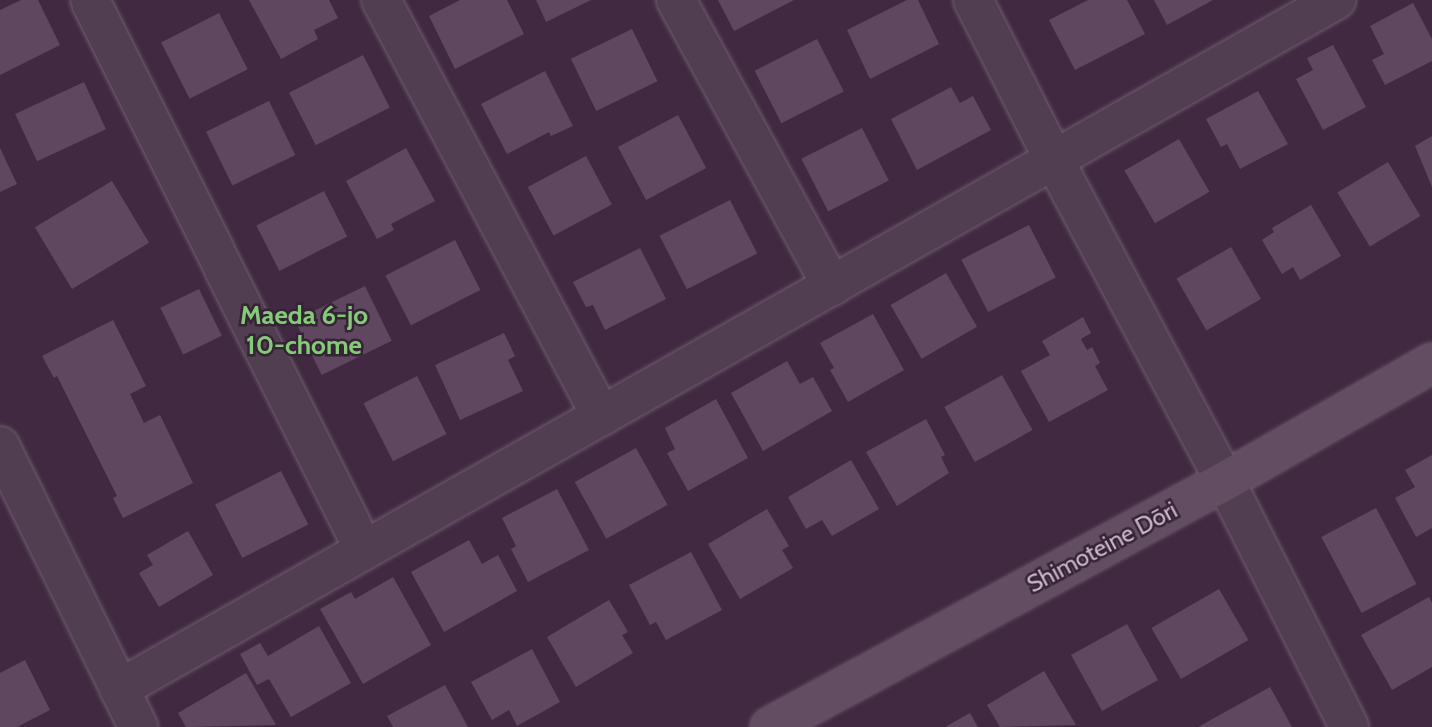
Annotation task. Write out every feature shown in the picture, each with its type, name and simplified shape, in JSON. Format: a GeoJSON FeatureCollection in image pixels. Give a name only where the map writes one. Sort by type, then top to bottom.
{"type":"FeatureCollection","features":[{"type":"Feature","properties":{"kind":"main road","name":"Shimoteine Dōri"},"geometry":{"type":"LineString","coordinates":[[770,727],[1225,481],[1432,363]]}},
{"type":"Feature","properties":{"kind":"street"},"geometry":{"type":"LineString","coordinates":[[90,0],[364,550]]}},
{"type":"Feature","properties":{"kind":"street"},"geometry":{"type":"LineString","coordinates":[[381,0],[601,416]]}},
{"type":"Feature","properties":{"kind":"street"},"geometry":{"type":"LineString","coordinates":[[676,0],[832,286]]}},
{"type":"Feature","properties":{"kind":"street"},"geometry":{"type":"LineString","coordinates":[[973,0],[1054,160],[1225,481],[1349,727]]}},
{"type":"Feature","properties":{"kind":"street"},"geometry":{"type":"LineString","coordinates":[[119,689],[1054,160],[1294,10],[1336,0]]}},
{"type":"Feature","properties":{"kind":"street"},"geometry":{"type":"LineString","coordinates":[[0,446],[138,727]]}},
{"type":"Feature","properties":{"kind":"building"},"geometry":{"type":"Polygon","coordinates":[[[21,0],[38,0],[60,45],[0,75],[0,10],[21,0]]]}},
{"type":"Feature","properties":{"kind":"building"},"geometry":{"type":"Polygon","coordinates":[[[249,0],[329,0],[338,18],[314,30],[318,39],[281,59],[249,0]]]}},
{"type":"Feature","properties":{"kind":"building"},"geometry":{"type":"Polygon","coordinates":[[[460,0],[507,0],[524,34],[455,69],[429,16],[460,0]]]}},
{"type":"Feature","properties":{"kind":"building"},"geometry":{"type":"Polygon","coordinates":[[[536,0],[591,0],[546,22],[536,0]]]}},
{"type":"Feature","properties":{"kind":"building"},"geometry":{"type":"Polygon","coordinates":[[[718,0],[794,0],[734,31],[718,0]]]}},
{"type":"Feature","properties":{"kind":"building"},"geometry":{"type":"Polygon","coordinates":[[[907,0],[918,0],[939,44],[870,79],[847,30],[907,0]]]}},
{"type":"Feature","properties":{"kind":"building"},"geometry":{"type":"Polygon","coordinates":[[[1088,0],[1127,0],[1145,34],[1075,70],[1049,20],[1088,0]]]}},
{"type":"Feature","properties":{"kind":"building"},"geometry":{"type":"Polygon","coordinates":[[[1154,0],[1213,0],[1167,25],[1154,0]]]}},
{"type":"Feature","properties":{"kind":"building"},"geometry":{"type":"Polygon","coordinates":[[[1413,3],[1432,39],[1432,61],[1385,85],[1372,60],[1384,54],[1370,26],[1413,3]]]}},
{"type":"Feature","properties":{"kind":"building"},"geometry":{"type":"Polygon","coordinates":[[[219,13],[248,69],[190,99],[161,43],[219,13]]]}},
{"type":"Feature","properties":{"kind":"building"},"geometry":{"type":"Polygon","coordinates":[[[632,29],[657,81],[596,111],[571,59],[632,29]]]}},
{"type":"Feature","properties":{"kind":"building"},"geometry":{"type":"Polygon","coordinates":[[[817,39],[844,92],[781,123],[755,71],[817,39]]]}},
{"type":"Feature","properties":{"kind":"building"},"geometry":{"type":"Polygon","coordinates":[[[1333,45],[1366,107],[1323,130],[1296,79],[1313,70],[1307,58],[1333,45]]]}},
{"type":"Feature","properties":{"kind":"building"},"geometry":{"type":"Polygon","coordinates":[[[363,55],[390,108],[316,145],[289,93],[363,55]]]}},
{"type":"Feature","properties":{"kind":"building"},"geometry":{"type":"Polygon","coordinates":[[[545,71],[573,126],[551,136],[549,132],[507,154],[481,104],[545,71]]]}},
{"type":"Feature","properties":{"kind":"building"},"geometry":{"type":"Polygon","coordinates":[[[84,82],[106,129],[37,161],[15,114],[84,82]]]}},
{"type":"Feature","properties":{"kind":"building"},"geometry":{"type":"Polygon","coordinates":[[[951,87],[960,103],[973,96],[991,130],[917,170],[891,119],[951,87]]]}},
{"type":"Feature","properties":{"kind":"building"},"geometry":{"type":"Polygon","coordinates":[[[1258,91],[1288,144],[1240,169],[1227,144],[1221,147],[1206,119],[1258,91]]]}},
{"type":"Feature","properties":{"kind":"building"},"geometry":{"type":"Polygon","coordinates":[[[269,101],[295,155],[232,186],[206,132],[269,101]]]}},
{"type":"Feature","properties":{"kind":"building"},"geometry":{"type":"Polygon","coordinates":[[[678,115],[706,168],[646,200],[618,147],[678,115]]]}},
{"type":"Feature","properties":{"kind":"building"},"geometry":{"type":"Polygon","coordinates":[[[862,128],[889,181],[828,211],[801,159],[862,128]]]}},
{"type":"Feature","properties":{"kind":"building"},"geometry":{"type":"Polygon","coordinates":[[[1432,136],[1432,187],[1415,146],[1432,136]]]}},
{"type":"Feature","properties":{"kind":"building"},"geometry":{"type":"Polygon","coordinates":[[[1179,139],[1210,192],[1155,223],[1124,171],[1179,139]]]}},
{"type":"Feature","properties":{"kind":"building"},"geometry":{"type":"Polygon","coordinates":[[[0,148],[17,184],[0,192],[0,148]]]}},
{"type":"Feature","properties":{"kind":"building"},"geometry":{"type":"Polygon","coordinates":[[[406,148],[435,201],[391,224],[394,230],[377,239],[346,181],[406,148]]]}},
{"type":"Feature","properties":{"kind":"building"},"geometry":{"type":"Polygon","coordinates":[[[586,156],[612,205],[554,236],[528,187],[586,156]]]}},
{"type":"Feature","properties":{"kind":"building"},"geometry":{"type":"Polygon","coordinates":[[[1388,162],[1420,216],[1370,246],[1337,192],[1388,162]]]}},
{"type":"Feature","properties":{"kind":"building"},"geometry":{"type":"Polygon","coordinates":[[[112,181],[149,243],[72,289],[35,227],[112,181]]]}},
{"type":"Feature","properties":{"kind":"building"},"geometry":{"type":"Polygon","coordinates":[[[324,191],[347,236],[279,271],[256,226],[324,191]]]}},
{"type":"Feature","properties":{"kind":"building"},"geometry":{"type":"Polygon","coordinates":[[[730,200],[757,253],[687,289],[660,236],[730,200]]]}},
{"type":"Feature","properties":{"kind":"building"},"geometry":{"type":"Polygon","coordinates":[[[1311,205],[1341,256],[1300,280],[1293,267],[1282,274],[1262,240],[1274,232],[1272,228],[1311,205]]]}},
{"type":"Feature","properties":{"kind":"building"},"geometry":{"type":"Polygon","coordinates":[[[1029,225],[1056,278],[988,312],[961,260],[1029,225]]]}},
{"type":"Feature","properties":{"kind":"building"},"geometry":{"type":"Polygon","coordinates":[[[455,240],[480,290],[411,325],[386,275],[455,240]]]}},
{"type":"Feature","properties":{"kind":"building"},"geometry":{"type":"Polygon","coordinates":[[[1231,247],[1261,299],[1206,330],[1176,278],[1231,247]]]}},
{"type":"Feature","properties":{"kind":"building"},"geometry":{"type":"Polygon","coordinates":[[[640,248],[666,299],[605,330],[593,305],[586,307],[573,282],[640,248]]]}},
{"type":"Feature","properties":{"kind":"building"},"geometry":{"type":"Polygon","coordinates":[[[946,273],[977,327],[922,359],[891,305],[946,273]]]}},
{"type":"Feature","properties":{"kind":"building"},"geometry":{"type":"Polygon","coordinates":[[[365,286],[392,341],[322,375],[295,320],[365,286]]]}},
{"type":"Feature","properties":{"kind":"building"},"geometry":{"type":"Polygon","coordinates":[[[199,289],[222,336],[183,355],[160,308],[199,289]]]}},
{"type":"Feature","properties":{"kind":"building"},"geometry":{"type":"Polygon","coordinates":[[[873,314],[904,370],[848,402],[830,370],[834,368],[820,343],[873,314]]]}},
{"type":"Feature","properties":{"kind":"building"},"geometry":{"type":"Polygon","coordinates":[[[1083,317],[1091,333],[1081,339],[1087,350],[1092,347],[1100,363],[1095,366],[1108,390],[1049,422],[1021,371],[1050,355],[1042,341],[1083,317]]]}},
{"type":"Feature","properties":{"kind":"building"},"geometry":{"type":"Polygon","coordinates":[[[113,320],[146,386],[130,394],[144,423],[160,415],[193,483],[123,518],[113,498],[117,496],[57,376],[54,378],[42,356],[113,320]]]}},
{"type":"Feature","properties":{"kind":"building"},"geometry":{"type":"Polygon","coordinates":[[[504,333],[515,356],[508,360],[523,391],[460,420],[435,365],[504,333]]]}},
{"type":"Feature","properties":{"kind":"building"},"geometry":{"type":"Polygon","coordinates":[[[787,361],[800,384],[813,377],[832,411],[763,451],[731,393],[787,361]]]}},
{"type":"Feature","properties":{"kind":"building"},"geometry":{"type":"Polygon","coordinates":[[[1002,375],[1033,430],[975,462],[944,407],[1002,375]]]}},
{"type":"Feature","properties":{"kind":"building"},"geometry":{"type":"Polygon","coordinates":[[[417,376],[447,434],[393,461],[364,403],[417,376]]]}},
{"type":"Feature","properties":{"kind":"building"},"geometry":{"type":"Polygon","coordinates":[[[716,399],[748,458],[688,491],[667,453],[675,449],[665,428],[716,399]]]}},
{"type":"Feature","properties":{"kind":"building"},"geometry":{"type":"Polygon","coordinates":[[[926,419],[945,455],[941,457],[949,473],[897,506],[866,452],[926,419]]]}},
{"type":"Feature","properties":{"kind":"building"},"geometry":{"type":"Polygon","coordinates":[[[636,448],[668,505],[606,539],[575,482],[636,448]]]}},
{"type":"Feature","properties":{"kind":"building"},"geometry":{"type":"Polygon","coordinates":[[[1432,455],[1432,528],[1416,537],[1395,498],[1415,487],[1405,470],[1432,455]]]}},
{"type":"Feature","properties":{"kind":"building"},"geometry":{"type":"Polygon","coordinates":[[[851,460],[879,509],[832,536],[822,520],[806,529],[788,497],[851,460]]]}},
{"type":"Feature","properties":{"kind":"building"},"geometry":{"type":"Polygon","coordinates":[[[281,471],[308,524],[242,558],[215,505],[281,471]]]}},
{"type":"Feature","properties":{"kind":"building"},"geometry":{"type":"Polygon","coordinates":[[[557,489],[589,550],[528,582],[511,549],[516,546],[502,518],[557,489]]]}},
{"type":"Feature","properties":{"kind":"building"},"geometry":{"type":"Polygon","coordinates":[[[1376,508],[1416,584],[1362,613],[1321,537],[1376,508]]]}},
{"type":"Feature","properties":{"kind":"building"},"geometry":{"type":"Polygon","coordinates":[[[767,509],[789,546],[782,550],[793,568],[740,599],[708,544],[767,509]]]}},
{"type":"Feature","properties":{"kind":"building"},"geometry":{"type":"Polygon","coordinates":[[[188,531],[213,575],[159,607],[139,573],[153,565],[147,555],[188,531]]]}},
{"type":"Feature","properties":{"kind":"building"},"geometry":{"type":"Polygon","coordinates":[[[469,540],[482,564],[498,555],[517,591],[444,632],[411,572],[469,540]]]}},
{"type":"Feature","properties":{"kind":"building"},"geometry":{"type":"Polygon","coordinates":[[[691,552],[722,610],[666,640],[656,622],[650,625],[629,585],[691,552]]]}},
{"type":"Feature","properties":{"kind":"building"},"geometry":{"type":"Polygon","coordinates":[[[393,577],[431,645],[363,684],[320,609],[351,592],[355,599],[393,577]]]}},
{"type":"Feature","properties":{"kind":"building"},"geometry":{"type":"Polygon","coordinates":[[[1219,589],[1248,640],[1181,679],[1151,628],[1219,589]]]}},
{"type":"Feature","properties":{"kind":"building"},"geometry":{"type":"Polygon","coordinates":[[[1429,597],[1432,603],[1432,667],[1392,690],[1361,635],[1429,597]]]}},
{"type":"Feature","properties":{"kind":"building"},"geometry":{"type":"Polygon","coordinates":[[[609,600],[628,632],[622,635],[633,653],[576,687],[547,637],[609,600]]]}},
{"type":"Feature","properties":{"kind":"building"},"geometry":{"type":"Polygon","coordinates":[[[1127,624],[1158,680],[1102,711],[1071,655],[1127,624]]]}},
{"type":"Feature","properties":{"kind":"building"},"geometry":{"type":"Polygon","coordinates":[[[319,626],[351,683],[291,717],[269,679],[257,685],[240,654],[260,643],[268,656],[319,626]]]}},
{"type":"Feature","properties":{"kind":"building"},"geometry":{"type":"Polygon","coordinates":[[[532,649],[560,702],[517,726],[509,710],[492,720],[471,682],[532,649]]]}},
{"type":"Feature","properties":{"kind":"building"},"geometry":{"type":"Polygon","coordinates":[[[25,660],[50,710],[17,727],[0,727],[0,673],[25,660]]]}},
{"type":"Feature","properties":{"kind":"building"},"geometry":{"type":"Polygon","coordinates":[[[1044,671],[1076,725],[1000,727],[987,705],[1044,671]]]}},
{"type":"Feature","properties":{"kind":"building"},"geometry":{"type":"Polygon","coordinates":[[[246,673],[276,725],[186,727],[178,713],[246,673]]]}},
{"type":"Feature","properties":{"kind":"building"},"geometry":{"type":"Polygon","coordinates":[[[445,685],[468,727],[393,727],[387,716],[445,685]]]}},
{"type":"Feature","properties":{"kind":"building"},"geometry":{"type":"Polygon","coordinates":[[[1270,687],[1292,727],[1198,727],[1270,687]]]}},
{"type":"Feature","properties":{"kind":"building"},"geometry":{"type":"Polygon","coordinates":[[[970,713],[978,727],[945,727],[970,713]]]}},
{"type":"Feature","properties":{"kind":"district","name":"Maeda 6-jo 10-chome"},"geometry":{"type":"Point","coordinates":[304,331]}}]}
